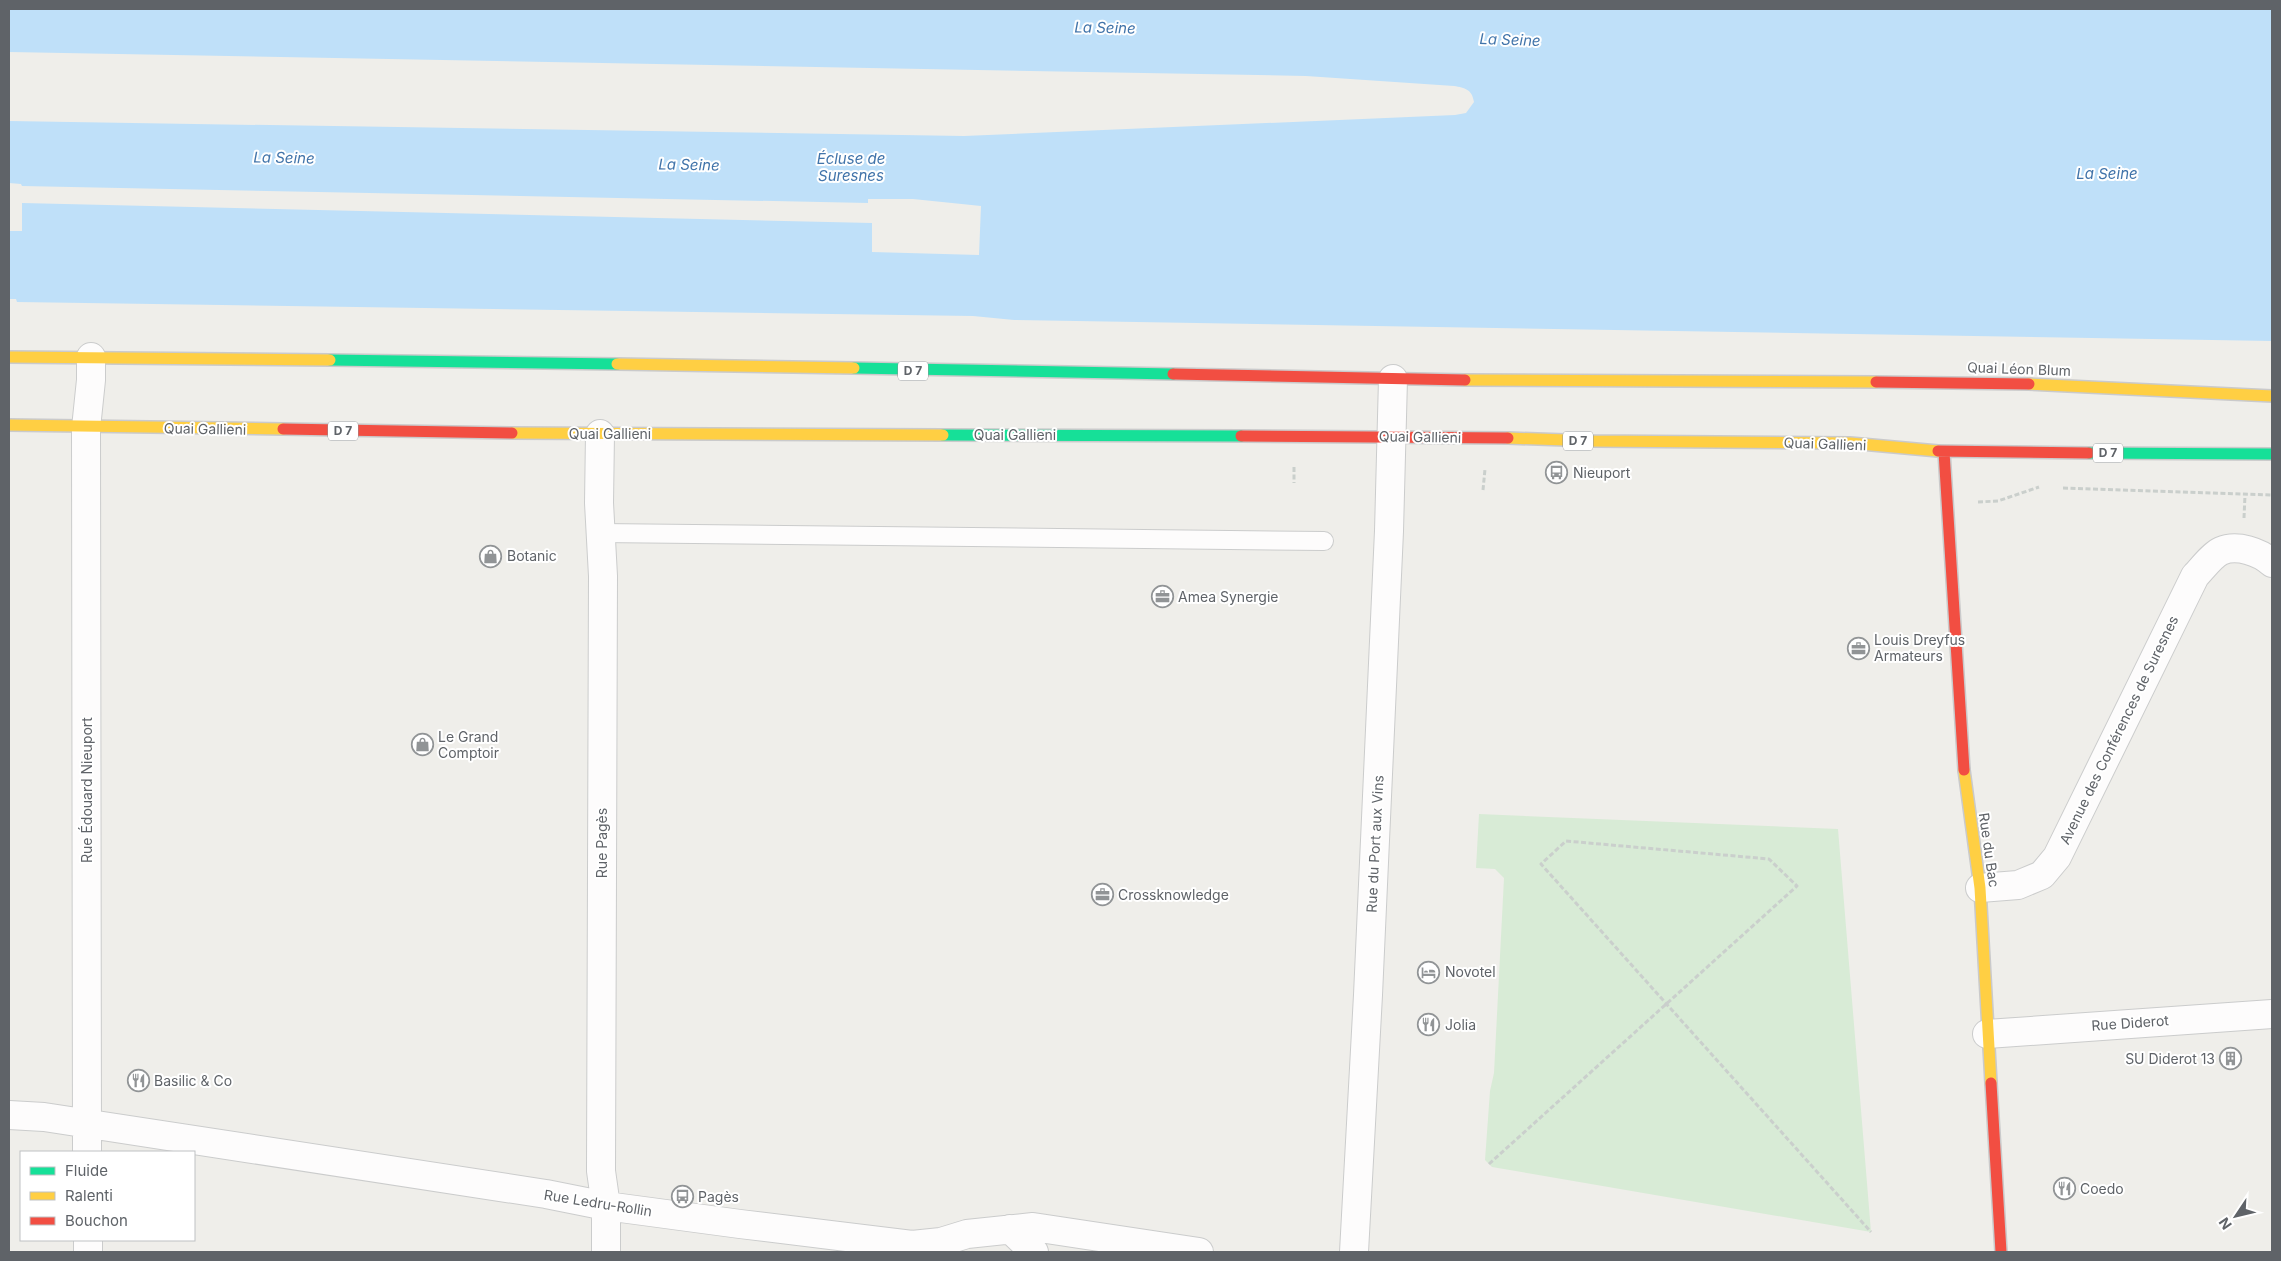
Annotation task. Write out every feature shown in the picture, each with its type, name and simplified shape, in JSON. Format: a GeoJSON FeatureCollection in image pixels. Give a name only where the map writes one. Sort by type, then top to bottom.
{"type":"FeatureCollection","features":[{"type":"Feature","properties":{"kind":"main road","name":"D 7"},"geometry":{"type":"LineString","coordinates":[[9,357],[1393,379]]}},
{"type":"Feature","properties":{"kind":"main road","name":"Quai Léon Blum"},"geometry":{"type":"LineString","coordinates":[[1393,379],[1522,382],[1998,382],[2272,396]]}},
{"type":"Feature","properties":{"kind":"main road","name":"Quai Gallieni"},"geometry":{"type":"LineString","coordinates":[[9,425],[86,428],[600,434],[1391,436],[1593,441],[1850,443],[1944,452]]}},
{"type":"Feature","properties":{"kind":"main road","name":"D 7"},"geometry":{"type":"LineString","coordinates":[[1944,452],[2272,454]]}},
{"type":"Feature","properties":{"kind":"main road","name":"Rue du Bac"},"geometry":{"type":"LineString","coordinates":[[1944,452],[1965,784],[1980,888],[2000,1252]]}},
{"type":"Feature","properties":{"kind":"street"},"geometry":{"type":"LineString","coordinates":[[86,428],[91,380],[91,357]]}},
{"type":"Feature","properties":{"kind":"street","name":"Rue du Port aux Vins"},"geometry":{"type":"LineString","coordinates":[[1354,1252],[1369,985],[1389,531],[1393,379]]}},
{"type":"Feature","properties":{"kind":"street","name":"Rue Édouard Nieuport"},"geometry":{"type":"LineString","coordinates":[[86,428],[87,1151]]}},
{"type":"Feature","properties":{"kind":"street","name":"Rue Pagès"},"geometry":{"type":"LineString","coordinates":[[600,434],[599,502],[603,576],[601,1171],[606,1206],[606,1252]]}},
{"type":"Feature","properties":{"kind":"street","name":"Avenue des Conférences de Suresnes"},"geometry":{"type":"LineString","coordinates":[[1980,888],[2018,885],[2042,875],[2057,857],[2195,576],[2220,551],[2243,549],[2265,556],[2272,563]]}},
{"type":"Feature","properties":{"kind":"street","name":"Rue Diderot"},"geometry":{"type":"LineString","coordinates":[[1987,1034],[2272,1014]]}},
{"type":"Feature","properties":{"kind":"street","name":"Rue Ledru-Rollin"},"geometry":{"type":"LineString","coordinates":[[9,1115],[44,1117],[546,1194],[606,1206],[912,1245],[941,1242],[968,1234],[1033,1227],[1199,1252]]}},
{"type":"Feature","properties":{"kind":"street"},"geometry":{"type":"LineString","coordinates":[[1010,1229],[1034,1252]]}},
{"type":"Feature","properties":{"kind":"lane"},"geometry":{"type":"LineString","coordinates":[[600,533],[663,536],[1324,541]]}},
{"type":"Feature","properties":{"kind":"path"},"geometry":{"type":"LineString","coordinates":[[1294,463],[1294,483]]}},
{"type":"Feature","properties":{"kind":"path"},"geometry":{"type":"LineString","coordinates":[[1484,490],[1485,467]]}},
{"type":"Feature","properties":{"kind":"path"},"geometry":{"type":"LineString","coordinates":[[1977,502],[1998,501],[2038,487],[2048,487]]}},
{"type":"Feature","properties":{"kind":"path"},"geometry":{"type":"LineString","coordinates":[[2058,488],[2272,495]]}},
{"type":"Feature","properties":{"kind":"path"},"geometry":{"type":"LineString","coordinates":[[1489,1164],[1667,1004],[1797,886],[1769,859],[1566,841],[1541,864],[1667,1004],[1871,1232]]}},
{"type":"Feature","properties":{"kind":"green space"},"geometry":{"type":"Polygon","coordinates":[[[1479,814],[1838,829],[1871,1232],[1492,1167],[1485,1160],[1490,1091],[1494,1073],[1504,878],[1495,869],[1476,868],[1479,814]]]}},
{"type":"Feature","properties":{"kind":"water","name":"La Seine"},"geometry":{"type":"Polygon","coordinates":[[[9,9],[2272,9],[2272,341],[1014,320],[973,316],[17,302],[16,299],[9,299],[9,231],[22,231],[22,203],[872,223],[872,252],[979,255],[981,206],[913,199],[868,199],[868,203],[22,186],[21,184],[9,183],[9,121],[964,136],[1455,115],[1466,113],[1474,102],[1470,92],[1454,86],[1306,76],[9,52],[9,9]]]}},
{"type":"Feature","properties":{"kind":"traffic: fast"},"geometry":{"type":"LineString","coordinates":[[330,360],[617,364]]}},
{"type":"Feature","properties":{"kind":"traffic: fast"},"geometry":{"type":"LineString","coordinates":[[854,368],[1173,374]]}},
{"type":"Feature","properties":{"kind":"traffic: fast"},"geometry":{"type":"LineString","coordinates":[[943,435],[1241,436]]}},
{"type":"Feature","properties":{"kind":"traffic: fast"},"geometry":{"type":"LineString","coordinates":[[2089,453],[2272,454]]}},
{"type":"Feature","properties":{"kind":"traffic: slow"},"geometry":{"type":"LineString","coordinates":[[9,357],[330,360]]}},
{"type":"Feature","properties":{"kind":"traffic: slow"},"geometry":{"type":"LineString","coordinates":[[617,364],[854,368]]}},
{"type":"Feature","properties":{"kind":"traffic: slow"},"geometry":{"type":"LineString","coordinates":[[1465,380],[1876,382]]}},
{"type":"Feature","properties":{"kind":"traffic: slow"},"geometry":{"type":"LineString","coordinates":[[2029,384],[2272,396]]}},
{"type":"Feature","properties":{"kind":"traffic: slow"},"geometry":{"type":"LineString","coordinates":[[9,425],[283,429]]}},
{"type":"Feature","properties":{"kind":"traffic: slow"},"geometry":{"type":"LineString","coordinates":[[512,433],[943,435]]}},
{"type":"Feature","properties":{"kind":"traffic: slow"},"geometry":{"type":"LineString","coordinates":[[1508,438],[1593,441],[1850,443],[1938,451]]}},
{"type":"Feature","properties":{"kind":"traffic: slow"},"geometry":{"type":"LineString","coordinates":[[1964,770],[1980,888],[1991,1083]]}},
{"type":"Feature","properties":{"kind":"traffic: jam"},"geometry":{"type":"LineString","coordinates":[[1173,374],[1465,380]]}},
{"type":"Feature","properties":{"kind":"traffic: jam"},"geometry":{"type":"LineString","coordinates":[[1876,382],[2029,384]]}},
{"type":"Feature","properties":{"kind":"traffic: jam"},"geometry":{"type":"LineString","coordinates":[[283,429],[512,433]]}},
{"type":"Feature","properties":{"kind":"traffic: jam"},"geometry":{"type":"LineString","coordinates":[[1241,436],[1508,438]]}},
{"type":"Feature","properties":{"kind":"traffic: jam"},"geometry":{"type":"LineString","coordinates":[[1938,451],[2089,453]]}},
{"type":"Feature","properties":{"kind":"traffic: jam"},"geometry":{"type":"LineString","coordinates":[[1944,452],[1964,770]]}},
{"type":"Feature","properties":{"kind":"traffic: jam"},"geometry":{"type":"LineString","coordinates":[[1991,1083],[2001,1252]]}},
{"type":"Feature","properties":{"kind":"place","name":"Nieuport"},"geometry":{"type":"Point","coordinates":[1557,473]}},
{"type":"Feature","properties":{"kind":"place","name":"Botanic"},"geometry":{"type":"Point","coordinates":[491,556]}},
{"type":"Feature","properties":{"kind":"place","name":"Amea Synergie"},"geometry":{"type":"Point","coordinates":[1162,597]}},
{"type":"Feature","properties":{"kind":"place","name":"Louis Dreyfus Armateurs"},"geometry":{"type":"Point","coordinates":[1858,648]}},
{"type":"Feature","properties":{"kind":"place","name":"Le Grand Comptoir"},"geometry":{"type":"Point","coordinates":[422,745]}},
{"type":"Feature","properties":{"kind":"place","name":"Crossknowledge"},"geometry":{"type":"Point","coordinates":[1102,895]}},
{"type":"Feature","properties":{"kind":"place","name":"Novotel"},"geometry":{"type":"Point","coordinates":[1429,972]}},
{"type":"Feature","properties":{"kind":"place","name":"Jolia"},"geometry":{"type":"Point","coordinates":[1429,1025]}},
{"type":"Feature","properties":{"kind":"place","name":"SU Diderot 13"},"geometry":{"type":"Point","coordinates":[2231,1059]}},
{"type":"Feature","properties":{"kind":"place","name":"Basilic & Co"},"geometry":{"type":"Point","coordinates":[138,1081]}},
{"type":"Feature","properties":{"kind":"place","name":"Coedo"},"geometry":{"type":"Point","coordinates":[2064,1189]}},
{"type":"Feature","properties":{"kind":"place","name":"Pagès"},"geometry":{"type":"Point","coordinates":[682,1197]}},
{"type":"Feature","properties":{"kind":"water label","name":"Écluse de Suresnes"},"geometry":{"type":"Point","coordinates":[851,168]}}]}
